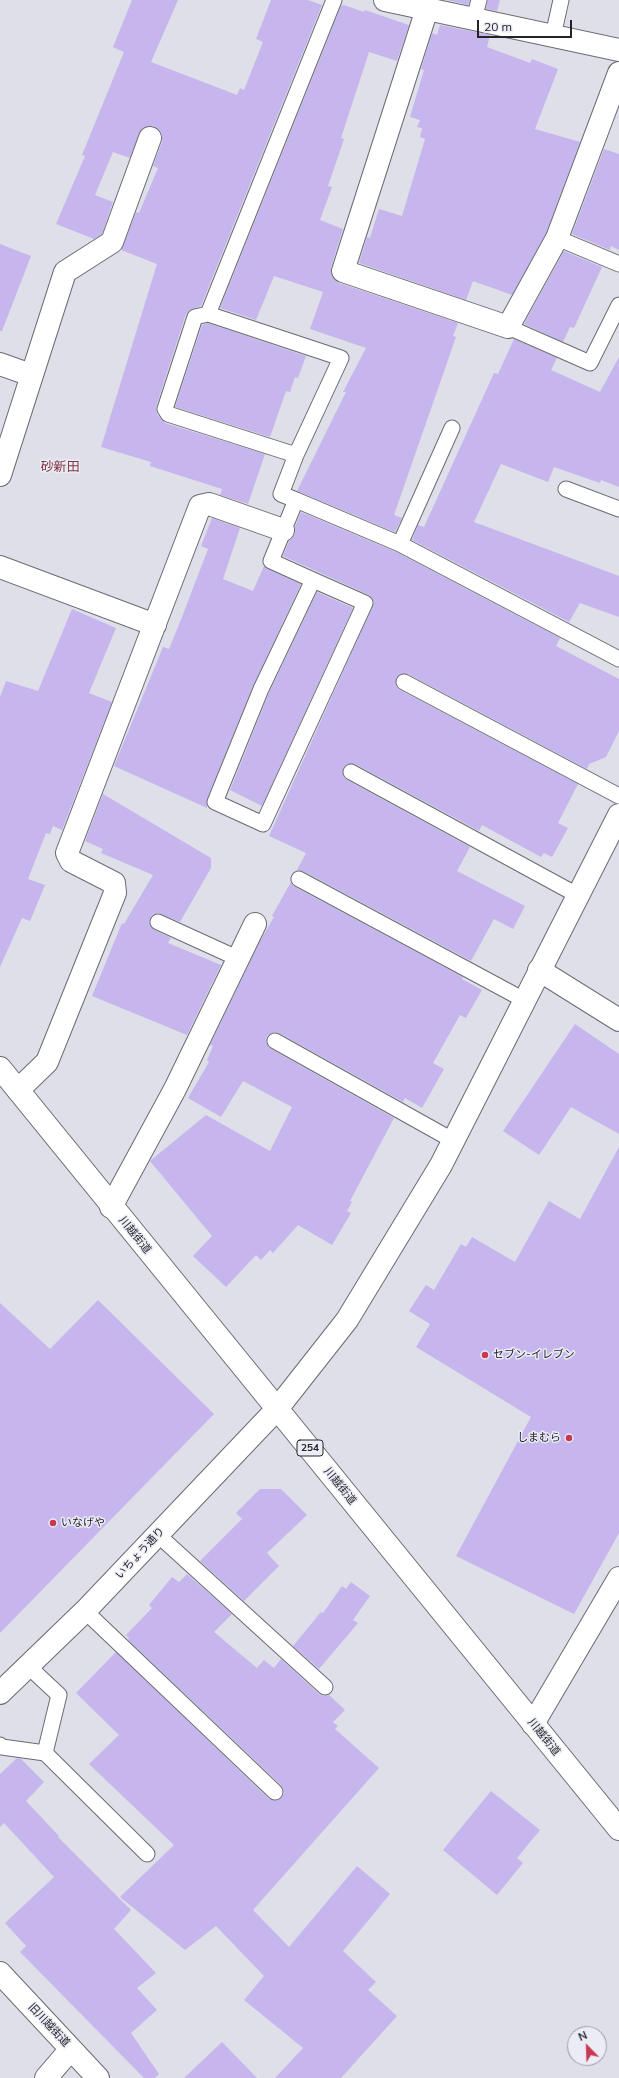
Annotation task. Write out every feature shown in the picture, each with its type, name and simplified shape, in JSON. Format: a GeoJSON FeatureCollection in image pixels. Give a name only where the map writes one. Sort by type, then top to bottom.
{"type":"FeatureCollection","features":[{"type":"Feature","properties":{"kind":"main road"},"geometry":{"type":"LineString","coordinates":[[395,1],[427,9],[476,10],[553,36],[619,50]]}},
{"type":"Feature","properties":{"kind":"main road"},"geometry":{"type":"LineString","coordinates":[[427,9],[343,271],[508,327],[557,238],[619,73]]}},
{"type":"Feature","properties":{"kind":"main road"},"geometry":{"type":"LineString","coordinates":[[0,475],[10,449],[31,375],[65,272],[112,242],[150,138]]}},
{"type":"Feature","properties":{"kind":"main road"},"geometry":{"type":"LineString","coordinates":[[0,364],[31,375]]}},
{"type":"Feature","properties":{"kind":"main road"},"geometry":{"type":"LineString","coordinates":[[18,1090],[47,1062],[115,893],[114,883],[71,862],[67,853],[200,506],[209,504],[283,530]]}},
{"type":"Feature","properties":{"kind":"main road"},"geometry":{"type":"LineString","coordinates":[[0,567],[155,625]]}},
{"type":"Feature","properties":{"kind":"main road","name":"いちょう通り"},"geometry":{"type":"LineString","coordinates":[[0,1693],[86,1611],[157,1534],[277,1409],[347,1320],[454,1141],[526,1001],[539,970],[579,896],[619,815]]}},
{"type":"Feature","properties":{"kind":"main road"},"geometry":{"type":"LineString","coordinates":[[111,1207],[175,1089],[237,958],[255,924]]}},
{"type":"Feature","properties":{"kind":"main road"},"geometry":{"type":"LineString","coordinates":[[539,970],[619,1020]]}},
{"type":"Feature","properties":{"kind":"main road","name":"川越街道"},"geometry":{"type":"LineString","coordinates":[[0,1068],[111,1207],[619,1829]]}},
{"type":"Feature","properties":{"kind":"main road"},"geometry":{"type":"LineString","coordinates":[[533,1724],[619,1578]]}},
{"type":"Feature","properties":{"kind":"main road","name":"旧川越街道"},"geometry":{"type":"LineString","coordinates":[[0,1973],[98,2078]]}},
{"type":"Feature","properties":{"kind":"main road"},"geometry":{"type":"LineString","coordinates":[[46,2078],[71,2049]]}},
{"type":"Feature","properties":{"kind":"lane"},"geometry":{"type":"LineString","coordinates":[[208,314],[334,0]]}},
{"type":"Feature","properties":{"kind":"lane"},"geometry":{"type":"LineString","coordinates":[[553,36],[561,0]]}},
{"type":"Feature","properties":{"kind":"lane"},"geometry":{"type":"LineString","coordinates":[[557,238],[619,264]]}},
{"type":"Feature","properties":{"kind":"lane"},"geometry":{"type":"LineString","coordinates":[[508,327],[590,363],[619,305]]}},
{"type":"Feature","properties":{"kind":"lane"},"geometry":{"type":"LineString","coordinates":[[296,455],[168,414],[165,409],[195,317],[208,314],[341,358],[296,455],[281,494],[400,544],[619,659]]}},
{"type":"Feature","properties":{"kind":"lane"},"geometry":{"type":"LineString","coordinates":[[400,544],[452,428]]}},
{"type":"Feature","properties":{"kind":"lane"},"geometry":{"type":"LineString","coordinates":[[566,489],[619,509]]}},
{"type":"Feature","properties":{"kind":"lane"},"geometry":{"type":"LineString","coordinates":[[296,500],[271,561],[365,603],[263,824],[215,802],[261,689],[313,580]]}},
{"type":"Feature","properties":{"kind":"lane"},"geometry":{"type":"LineString","coordinates":[[404,682],[619,796]]}},
{"type":"Feature","properties":{"kind":"lane"},"geometry":{"type":"LineString","coordinates":[[351,772],[579,896]]}},
{"type":"Feature","properties":{"kind":"lane"},"geometry":{"type":"LineString","coordinates":[[299,879],[526,1001]]}},
{"type":"Feature","properties":{"kind":"lane"},"geometry":{"type":"LineString","coordinates":[[158,922],[237,958]]}},
{"type":"Feature","properties":{"kind":"lane"},"geometry":{"type":"LineString","coordinates":[[275,1041],[454,1141]]}},
{"type":"Feature","properties":{"kind":"lane"},"geometry":{"type":"LineString","coordinates":[[157,1534],[325,1687]]}},
{"type":"Feature","properties":{"kind":"lane"},"geometry":{"type":"LineString","coordinates":[[86,1611],[275,1792]]}},
{"type":"Feature","properties":{"kind":"lane"},"geometry":{"type":"LineString","coordinates":[[28,1666],[59,1695],[45,1753]]}},
{"type":"Feature","properties":{"kind":"lane"},"geometry":{"type":"LineString","coordinates":[[0,1745],[2,1747],[45,1753],[147,1854]]}},
{"type":"Feature","properties":{"kind":"building"},"geometry":{"type":"Polygon","coordinates":[[[132,0],[178,0],[151,62],[237,95],[240,88],[244,90],[263,42],[256,39],[271,0],[308,0],[322,5],[201,306],[189,310],[186,314],[156,407],[157,414],[165,423],[265,454],[248,504],[220,495],[222,489],[150,466],[151,462],[101,447],[157,264],[121,250],[136,212],[139,213],[158,168],[153,166],[162,142],[162,135],[159,130],[154,126],[148,126],[142,129],[130,158],[113,152],[95,195],[113,202],[102,234],[94,239],[56,224],[85,156],[82,155],[124,52],[113,47],[132,0]]]}},
{"type":"Feature","properties":{"kind":"building"},"geometry":{"type":"Polygon","coordinates":[[[447,0],[470,0],[468,5],[447,0]]]}},
{"type":"Feature","properties":{"kind":"building"},"geometry":{"type":"Polygon","coordinates":[[[488,0],[500,0],[497,11],[486,9],[488,0]]]}},
{"type":"Feature","properties":{"kind":"building"},"geometry":{"type":"Polygon","coordinates":[[[344,5],[364,12],[365,10],[409,25],[397,61],[369,52],[341,138],[344,139],[328,186],[332,187],[320,220],[343,229],[331,267],[331,274],[334,280],[339,283],[458,323],[453,336],[456,337],[394,515],[402,518],[395,532],[297,491],[346,392],[343,392],[366,348],[310,329],[323,292],[274,276],[256,320],[220,308],[341,6],[344,5]]]}},
{"type":"Feature","properties":{"kind":"building"},"geometry":{"type":"Polygon","coordinates":[[[440,25],[490,35],[487,47],[530,63],[532,59],[558,69],[535,129],[580,142],[546,233],[512,295],[473,281],[466,300],[359,263],[367,237],[370,238],[379,209],[402,216],[425,139],[420,137],[422,128],[417,127],[420,120],[410,117],[424,70],[421,69],[432,33],[437,35],[440,25]]]}},
{"type":"Feature","properties":{"kind":"building"},"geometry":{"type":"Polygon","coordinates":[[[604,149],[619,154],[619,250],[611,246],[610,250],[572,234],[604,149]]]}},
{"type":"Feature","properties":{"kind":"building"},"geometry":{"type":"Polygon","coordinates":[[[0,244],[31,256],[2,331],[0,331],[0,244]]]}},
{"type":"Feature","properties":{"kind":"building"},"geometry":{"type":"Polygon","coordinates":[[[564,251],[602,267],[574,328],[570,327],[563,342],[524,324],[564,251]]]}},
{"type":"Feature","properties":{"kind":"building"},"geometry":{"type":"Polygon","coordinates":[[[208,323],[306,356],[298,378],[295,377],[290,392],[286,391],[270,437],[175,407],[202,325],[208,323]]]}},
{"type":"Feature","properties":{"kind":"building"},"geometry":{"type":"Polygon","coordinates":[[[514,339],[557,358],[551,370],[600,392],[619,357],[619,487],[601,480],[600,483],[554,467],[548,482],[501,464],[474,522],[619,576],[619,617],[580,603],[569,622],[412,540],[418,525],[424,527],[494,373],[498,374],[514,339]]]}},
{"type":"Feature","properties":{"kind":"building"},"geometry":{"type":"Polygon","coordinates":[[[301,512],[396,552],[560,638],[556,646],[619,679],[619,731],[606,757],[589,764],[587,769],[408,674],[400,674],[396,678],[396,686],[400,690],[578,784],[558,823],[568,828],[552,857],[544,853],[541,857],[482,825],[479,831],[355,764],[347,764],[343,768],[343,776],[347,780],[470,847],[457,871],[525,906],[513,929],[494,919],[471,961],[303,871],[297,870],[306,853],[269,836],[374,603],[369,595],[283,556],[289,541],[295,534],[295,527],[301,512]]]}},
{"type":"Feature","properties":{"kind":"building"},"geometry":{"type":"Polygon","coordinates":[[[212,518],[240,528],[223,579],[253,591],[264,566],[301,584],[253,686],[207,799],[207,808],[114,766],[163,647],[169,649],[182,617],[208,549],[201,546],[212,518]]]}},
{"type":"Feature","properties":{"kind":"building"},"geometry":{"type":"Polygon","coordinates":[[[317,592],[353,608],[262,806],[230,790],[269,693],[317,592]]]}},
{"type":"Feature","properties":{"kind":"building"},"geometry":{"type":"Polygon","coordinates":[[[72,609],[116,628],[89,693],[112,702],[62,830],[53,826],[50,834],[46,833],[28,879],[45,885],[30,921],[22,918],[0,967],[0,697],[6,681],[38,691],[72,609]]]}},
{"type":"Feature","properties":{"kind":"building"},"geometry":{"type":"Polygon","coordinates":[[[103,794],[211,858],[211,868],[180,922],[158,913],[152,915],[149,922],[154,930],[171,938],[168,943],[221,965],[187,1035],[92,996],[122,923],[124,924],[153,875],[101,853],[103,849],[85,841],[103,794]]]}},
{"type":"Feature","properties":{"kind":"building"},"geometry":{"type":"Polygon","coordinates":[[[291,882],[295,887],[463,977],[462,979],[482,990],[466,1018],[460,1015],[433,1063],[444,1069],[422,1108],[405,1098],[403,1102],[279,1033],[274,1032],[267,1036],[266,1042],[271,1049],[394,1118],[350,1201],[352,1202],[347,1211],[351,1213],[332,1245],[298,1225],[273,1253],[270,1250],[261,1260],[256,1255],[226,1287],[193,1256],[212,1236],[150,1161],[206,1115],[270,1151],[292,1107],[243,1081],[221,1117],[188,1098],[209,1062],[207,1060],[213,1046],[210,1045],[260,941],[274,917],[272,916],[291,882]]]}},
{"type":"Feature","properties":{"kind":"building"},"geometry":{"type":"Polygon","coordinates":[[[575,1024],[619,1054],[619,1134],[571,1107],[539,1155],[503,1131],[575,1024]]]}},
{"type":"Feature","properties":{"kind":"building"},"geometry":{"type":"Polygon","coordinates":[[[619,1147],[619,1533],[574,1614],[456,1556],[531,1417],[416,1347],[430,1324],[409,1311],[426,1285],[434,1290],[461,1244],[466,1247],[472,1237],[515,1262],[549,1201],[580,1219],[619,1147]]]}},
{"type":"Feature","properties":{"kind":"building","name":"いなげや"},"geometry":{"type":"Polygon","coordinates":[[[98,1300],[214,1414],[0,1633],[0,1303],[50,1349],[98,1300]]]}},
{"type":"Feature","properties":{"kind":"building"},"geometry":{"type":"Polygon","coordinates":[[[260,1489],[281,1489],[307,1515],[267,1553],[279,1566],[244,1601],[200,1561],[242,1519],[236,1513],[260,1489]]]}},
{"type":"Feature","properties":{"kind":"building"},"geometry":{"type":"Polygon","coordinates":[[[187,1574],[232,1614],[214,1632],[257,1668],[264,1660],[274,1668],[281,1659],[319,1694],[323,1696],[329,1695],[345,1710],[333,1722],[338,1726],[335,1729],[379,1768],[253,1910],[289,1947],[357,1866],[390,1894],[343,1951],[376,1982],[368,1990],[397,2016],[341,2078],[275,2078],[303,2048],[244,2000],[264,1976],[216,1926],[185,1950],[120,1897],[174,1845],[89,1764],[119,1735],[76,1693],[116,1652],[269,1799],[278,1800],[284,1794],[281,1785],[128,1640],[129,1638],[126,1635],[152,1608],[149,1605],[172,1577],[179,1582],[187,1574]]]}},
{"type":"Feature","properties":{"kind":"building"},"geometry":{"type":"Polygon","coordinates":[[[351,1582],[370,1596],[353,1620],[358,1623],[319,1669],[293,1646],[321,1612],[323,1613],[342,1586],[346,1589],[351,1582]]]}},
{"type":"Feature","properties":{"kind":"building"},"geometry":{"type":"Polygon","coordinates":[[[17,1758],[21,1759],[44,1782],[26,1801],[59,1836],[58,1837],[131,1910],[114,1929],[156,1973],[137,1988],[157,2010],[131,2033],[159,2074],[155,2078],[144,2078],[20,1952],[26,1946],[5,1923],[54,1877],[4,1823],[0,1827],[0,1774],[17,1758]]]}},
{"type":"Feature","properties":{"kind":"building"},"geometry":{"type":"Polygon","coordinates":[[[491,1791],[540,1830],[517,1858],[523,1863],[497,1895],[443,1850],[491,1791]]]}},
{"type":"Feature","properties":{"kind":"building"},"geometry":{"type":"Polygon","coordinates":[[[222,2042],[257,2078],[184,2078],[222,2042]]]}},
{"type":"Feature","properties":{"kind":"place","name":"セブン-イレブン"},"geometry":{"type":"Point","coordinates":[485,1355]}},
{"type":"Feature","properties":{"kind":"place","name":"しまむら"},"geometry":{"type":"Point","coordinates":[569,1438]}},
{"type":"Feature","properties":{"kind":"place","name":"いなげや"},"geometry":{"type":"Point","coordinates":[53,1523]}},
{"type":"Feature","properties":{"kind":"district","name":"砂新田"},"geometry":{"type":"Point","coordinates":[60,467]}}]}
